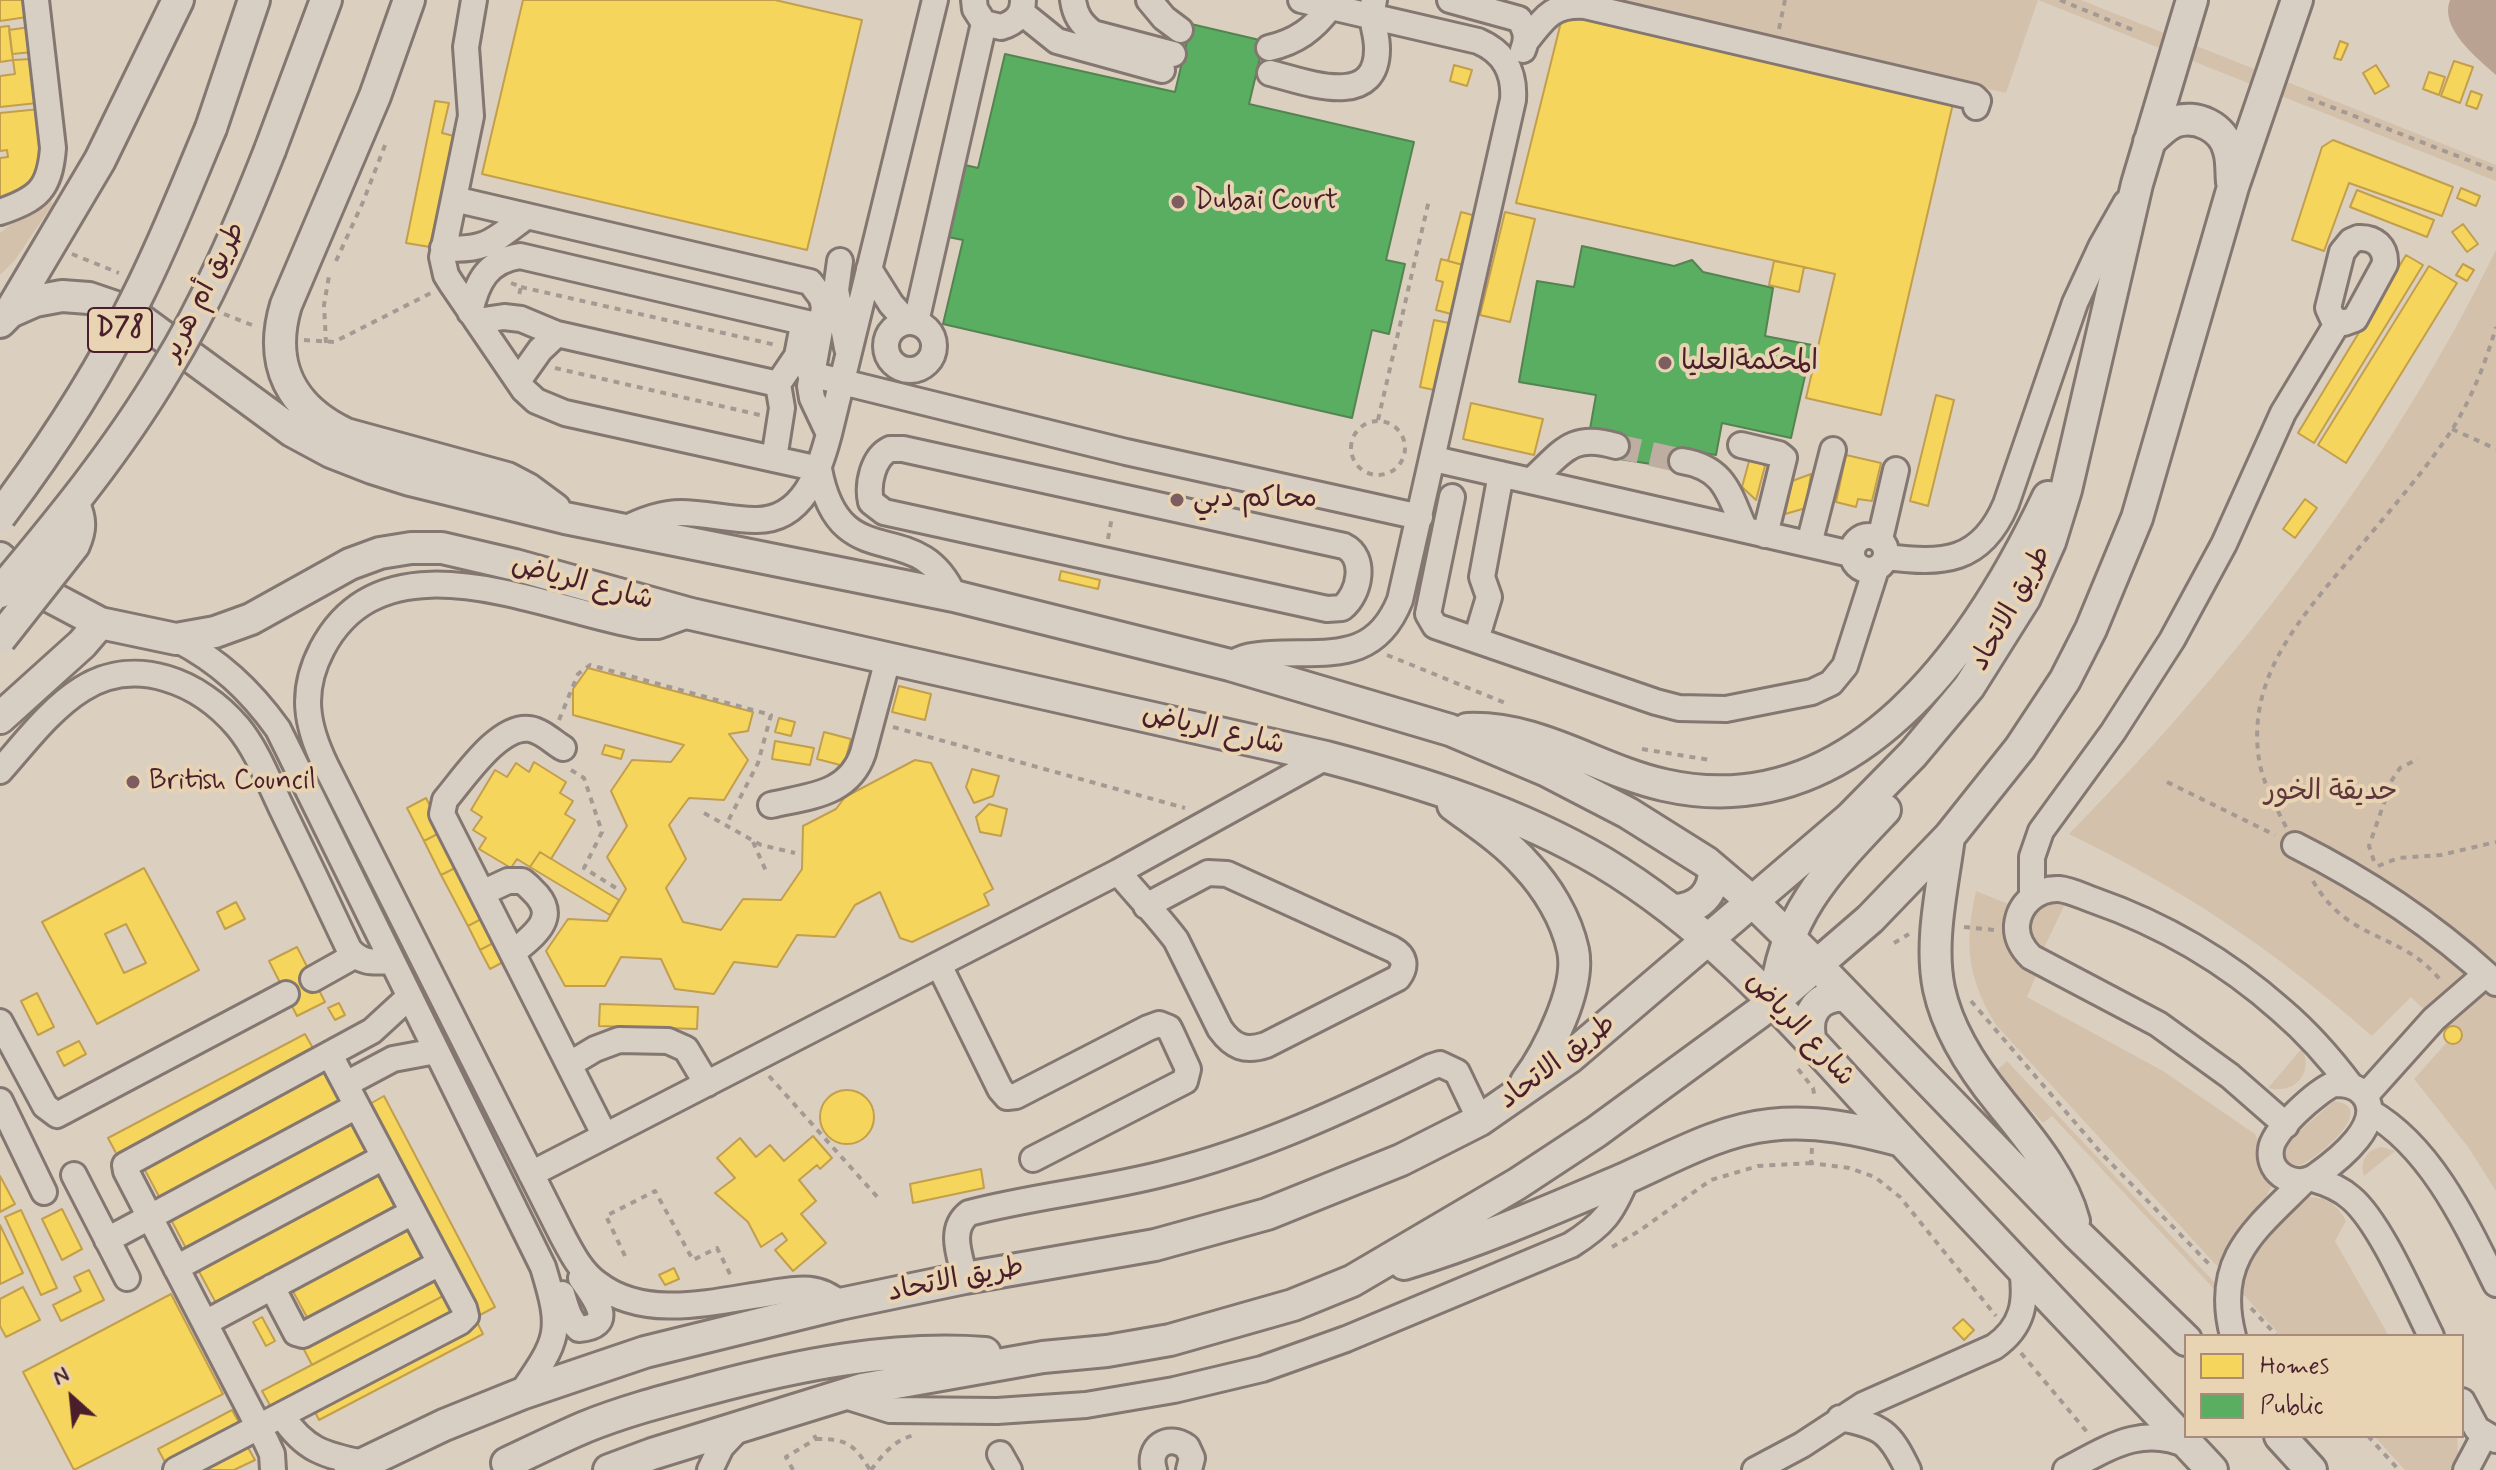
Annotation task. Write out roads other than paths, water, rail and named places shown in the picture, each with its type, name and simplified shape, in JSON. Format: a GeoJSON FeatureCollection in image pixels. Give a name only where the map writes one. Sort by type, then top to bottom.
{"type":"FeatureCollection","features":[{"type":"Feature","properties":{"kind":"main road"},"geometry":{"type":"LineString","coordinates":[[5,317],[100,160],[178,0]]}},
{"type":"Feature","properties":{"kind":"main road","name":"طريق أم هرير"},"geometry":{"type":"LineString","coordinates":[[0,516],[68,420],[108,353],[165,238],[211,128],[254,0]]}},
{"type":"Feature","properties":{"kind":"main road","name":"طريق أم هرير"},"geometry":{"type":"LineString","coordinates":[[0,592],[74,504],[165,372],[240,226],[326,0]]}},
{"type":"Feature","properties":{"kind":"main road"},"geometry":{"type":"LineString","coordinates":[[409,0],[375,96],[286,305],[279,336],[281,361],[290,385],[304,406],[323,423],[346,434],[507,478],[547,502],[565,518]]}},
{"type":"Feature","properties":{"kind":"main road","name":"طريق الاتحاد"},"geometry":{"type":"LineString","coordinates":[[356,1467],[444,1425],[521,1394],[645,1352],[840,1304],[965,1278],[1155,1245],[1254,1218],[1401,1160],[1492,1112],[1569,1058],[1850,818],[1913,754],[1969,687],[2025,598],[2050,542],[2080,434],[2137,184],[2192,0]]}},
{"type":"Feature","properties":{"kind":"main road"},"geometry":{"type":"LineString","coordinates":[[1352,1281],[1517,1184],[1596,1132],[1775,1001],[1870,919],[1949,837],[2020,748],[2065,680],[2097,617],[2137,518],[2233,187],[2297,0]]}},
{"type":"Feature","properties":{"kind":"main road"},"geometry":{"type":"LineString","coordinates":[[2149,142],[2172,123],[2190,119],[2203,122],[2218,131],[2229,148],[2233,187]]}},
{"type":"Feature","properties":{"kind":"main road","name":"شارع الرياض"},"geometry":{"type":"LineString","coordinates":[[5,317],[35,301],[62,296],[89,298],[130,312],[292,431],[331,452],[410,480],[621,531],[954,596],[1230,665],[1450,730],[1547,771],[1628,813],[1714,869],[1753,902],[2077,1234],[2184,1338]]}},
{"type":"Feature","properties":{"kind":"main road"},"geometry":{"type":"LineString","coordinates":[[1450,730],[1482,728],[1513,732],[1660,784],[1694,791],[1746,790],[1782,783],[1816,771],[1849,754],[1907,708],[1967,635],[2000,588],[2028,539],[2080,434]]}},
{"type":"Feature","properties":{"kind":"main road"},"geometry":{"type":"LineString","coordinates":[[0,639],[74,545],[81,518],[74,504]]}},
{"type":"Feature","properties":{"kind":"main road","name":"شارع الرياض"},"geometry":{"type":"LineString","coordinates":[[0,558],[47,595],[100,623],[176,639],[215,632],[251,619],[350,564],[380,553],[411,548],[442,548],[691,614],[1326,757],[1426,784],[1506,815],[1601,861],[1674,910],[1709,938],[1775,1001],[1902,1141],[2212,1470]]}},
{"type":"Feature","properties":{"kind":"main road"},"geometry":{"type":"LineString","coordinates":[[0,718],[82,644],[100,623]]}},
{"type":"Feature","properties":{"kind":"main road"},"geometry":{"type":"LineString","coordinates":[[1775,1001],[1779,968],[1798,914],[1826,875],[1943,743],[1969,687]]}},
{"type":"Feature","properties":{"kind":"main road"},"geometry":{"type":"LineString","coordinates":[[1426,784],[1524,862],[1546,889],[1563,919],[1574,952],[1571,987],[1547,1051],[1528,1080],[1492,1112]]}},
{"type":"Feature","properties":{"kind":"main road"},"geometry":{"type":"LineString","coordinates":[[1949,837],[1938,926],[1939,988],[1950,1022],[1971,1063],[2043,1158],[2072,1215],[2077,1234]]}},
{"type":"Feature","properties":{"kind":"main road"},"geometry":{"type":"LineString","coordinates":[[1674,910],[1690,908],[1704,899],[1713,885],[1714,869]]}},
{"type":"Feature","properties":{"kind":"main road"},"geometry":{"type":"LineString","coordinates":[[1811,1042],[1809,1017],[1814,1007],[1835,995],[1847,996]]}},
{"type":"Feature","properties":{"kind":"main road"},"geometry":{"type":"LineString","coordinates":[[609,1470],[862,1389],[1043,1357],[1107,1351],[1170,1340],[1293,1305],[1352,1281],[1494,1234],[1720,1138],[1766,1125],[1814,1122],[1902,1141]]}},
{"type":"Feature","properties":{"kind":"main road"},"geometry":{"type":"LineString","coordinates":[[507,1463],[587,1427],[670,1399],[755,1376],[841,1359],[909,1353],[976,1352],[1043,1357]]}},
{"type":"Feature","properties":{"kind":"main road"},"geometry":{"type":"LineString","coordinates":[[2282,1438],[2311,1470]]}},
{"type":"Feature","properties":{"kind":"street"},"geometry":{"type":"LineString","coordinates":[[0,212],[24,204],[38,195],[47,182],[51,166],[53,148],[36,0]]}},
{"type":"Feature","properties":{"kind":"street"},"geometry":{"type":"LineString","coordinates":[[474,0],[466,47],[471,116],[443,248],[443,266],[451,283],[518,381],[536,401],[550,408],[819,469]]}},
{"type":"Feature","properties":{"kind":"street"},"geometry":{"type":"LineString","coordinates":[[621,531],[650,518],[680,513],[756,521],[774,518],[790,510],[802,498],[819,469],[829,434],[935,0]]}},
{"type":"Feature","properties":{"kind":"street"},"geometry":{"type":"LineString","coordinates":[[974,0],[975,9],[984,23],[1001,27],[1009,25],[1024,4],[1057,41],[1172,51]]}},
{"type":"Feature","properties":{"kind":"street"},"geometry":{"type":"LineString","coordinates":[[1073,0],[1075,14],[1082,26],[1093,33],[1172,51]]}},
{"type":"Feature","properties":{"kind":"street"},"geometry":{"type":"LineString","coordinates":[[1149,0],[1164,18],[1172,51]]}},
{"type":"Feature","properties":{"kind":"street"},"geometry":{"type":"LineString","coordinates":[[1230,665],[1251,655],[1353,649],[1376,638],[1394,616],[1434,459],[1513,100],[1511,73],[1499,53],[1478,41],[1372,8],[1330,7],[1301,0]]}},
{"type":"Feature","properties":{"kind":"street"},"geometry":{"type":"LineString","coordinates":[[1450,0],[1519,19],[1527,40]]}},
{"type":"Feature","properties":{"kind":"street"},"geometry":{"type":"LineString","coordinates":[[1511,73],[1527,40],[1546,17],[1559,8],[1572,5],[1974,97],[1978,101],[1976,107]]}},
{"type":"Feature","properties":{"kind":"street"},"geometry":{"type":"LineString","coordinates":[[1269,48],[1303,35],[1330,7]]}},
{"type":"Feature","properties":{"kind":"street"},"geometry":{"type":"LineString","coordinates":[[1270,73],[1329,88],[1340,89],[1361,83],[1376,60],[1372,8]]}},
{"type":"Feature","properties":{"kind":"street"},"geometry":{"type":"LineString","coordinates":[[869,269],[891,304],[912,322],[984,23]]}},
{"type":"Feature","properties":{"kind":"street"},"geometry":{"type":"LineString","coordinates":[[1880,555],[1940,560],[1966,552],[1990,533],[2006,504],[2075,303],[2101,247],[2137,184]]}},
{"type":"Feature","properties":{"kind":"street"},"geometry":{"type":"LineString","coordinates":[[454,199],[810,282],[822,298],[797,356],[778,384],[782,408],[774,459]]}},
{"type":"Feature","properties":{"kind":"street"},"geometry":{"type":"LineString","coordinates":[[443,248],[472,249],[482,246],[527,216]]}},
{"type":"Feature","properties":{"kind":"street"},"geometry":{"type":"LineString","coordinates":[[473,316],[478,282],[496,263],[520,256],[812,324]]}},
{"type":"Feature","properties":{"kind":"street"},"geometry":{"type":"LineString","coordinates":[[840,261],[837,299],[848,354]]}},
{"type":"Feature","properties":{"kind":"street"},"geometry":{"type":"LineString","coordinates":[[473,316],[513,318],[557,334],[778,384]]}},
{"type":"Feature","properties":{"kind":"street"},"geometry":{"type":"LineString","coordinates":[[2032,897],[2032,857],[2041,831],[2113,732],[2172,640],[2224,544],[2283,413],[2338,322]]}},
{"type":"Feature","properties":{"kind":"street"},"geometry":{"type":"LineString","coordinates":[[812,324],[812,398],[829,434]]}},
{"type":"Feature","properties":{"kind":"street"},"geometry":{"type":"LineString","coordinates":[[518,381],[540,350],[557,334]]}},
{"type":"Feature","properties":{"kind":"street"},"geometry":{"type":"LineString","coordinates":[[810,374],[1420,517]]}},
{"type":"Feature","properties":{"kind":"street"},"geometry":{"type":"LineString","coordinates":[[1531,481],[1577,443],[1596,440],[1616,446]]}},
{"type":"Feature","properties":{"kind":"street"},"geometry":{"type":"LineString","coordinates":[[1741,445],[1784,458],[1755,532]]}},
{"type":"Feature","properties":{"kind":"street"},"geometry":{"type":"LineString","coordinates":[[896,448],[1253,526],[1351,549],[1359,562],[1359,570],[1349,603],[1342,608],[1327,609],[884,512],[871,502],[870,491],[876,461],[884,452],[896,448]]}},
{"type":"Feature","properties":{"kind":"street"},"geometry":{"type":"LineString","coordinates":[[1809,544],[1833,450]]}},
{"type":"Feature","properties":{"kind":"street"},"geometry":{"type":"LineString","coordinates":[[1434,459],[1851,554],[1861,538],[1874,536],[1880,555]]}},
{"type":"Feature","properties":{"kind":"street"},"geometry":{"type":"LineString","coordinates":[[1682,461],[1698,464],[1716,473],[1755,532]]}},
{"type":"Feature","properties":{"kind":"street"},"geometry":{"type":"LineString","coordinates":[[819,469],[826,497],[840,523],[851,533],[865,539],[920,554],[941,572],[954,596]]}},
{"type":"Feature","properties":{"kind":"street"},"geometry":{"type":"LineString","coordinates":[[1452,497],[1428,614],[1430,621],[1443,631],[1679,708],[1726,709],[1812,692],[1831,683],[1839,675],[1845,666],[1880,555],[1896,470]]}},
{"type":"Feature","properties":{"kind":"street"},"geometry":{"type":"LineString","coordinates":[[1476,640],[1489,597],[1482,577],[1501,474]]}},
{"type":"Feature","properties":{"kind":"street"},"geometry":{"type":"LineString","coordinates":[[1253,526],[1264,482]]}},
{"type":"Feature","properties":{"kind":"street"},"geometry":{"type":"LineString","coordinates":[[543,1267],[557,1280],[566,1309],[575,1325],[579,1329],[591,1328],[600,1319],[601,1312],[314,743],[308,719],[307,692],[316,661],[330,633],[354,611],[380,594],[410,585],[443,582],[640,626],[675,622],[691,614]]}},
{"type":"Feature","properties":{"kind":"street"},"geometry":{"type":"LineString","coordinates":[[176,639],[200,652],[243,685],[278,729],[543,1267],[556,1313],[556,1332],[549,1354],[521,1394]]}},
{"type":"Feature","properties":{"kind":"street"},"geometry":{"type":"LineString","coordinates":[[771,805],[820,793],[848,780],[858,768],[888,659]]}},
{"type":"Feature","properties":{"kind":"street"},"geometry":{"type":"LineString","coordinates":[[0,771],[61,705],[83,688],[109,678],[136,673],[164,676],[190,686],[224,712],[252,747],[354,956],[367,962],[391,961]]}},
{"type":"Feature","properties":{"kind":"street"},"geometry":{"type":"LineString","coordinates":[[559,752],[535,730],[526,728],[507,732],[443,804],[442,814],[605,1136]]}},
{"type":"Feature","properties":{"kind":"street"},"geometry":{"type":"LineString","coordinates":[[531,1174],[1118,872],[1326,757]]}},
{"type":"Feature","properties":{"kind":"street"},"geometry":{"type":"LineString","coordinates":[[2295,845],[2371,874],[2491,979],[2454,1001],[2409,1044],[2362,1098]]}},
{"type":"Feature","properties":{"kind":"street"},"geometry":{"type":"LineString","coordinates":[[1118,872],[1146,906],[1176,940],[1220,1029],[1238,1047],[1251,1050],[1266,1045],[1398,978],[1403,970],[1404,961],[1400,953],[1227,874],[1208,873],[1146,906]]}},
{"type":"Feature","properties":{"kind":"street"},"geometry":{"type":"LineString","coordinates":[[482,893],[508,881],[522,881],[542,902],[545,923],[513,953]]}},
{"type":"Feature","properties":{"kind":"street"},"geometry":{"type":"LineString","coordinates":[[2286,1125],[2230,1076],[2158,1024],[2031,957],[2019,942],[2017,932],[2020,913],[2032,897],[2050,889],[2069,891],[2134,916],[2196,948],[2280,1009],[2330,1057],[2362,1098],[2408,1140],[2459,1214],[2496,1284]]}},
{"type":"Feature","properties":{"kind":"street"},"geometry":{"type":"LineString","coordinates":[[313,979],[354,956]]}},
{"type":"Feature","properties":{"kind":"street"},"geometry":{"type":"LineString","coordinates":[[939,965],[1000,1089],[1007,1097],[1016,1096],[1148,1028],[1159,1024],[1171,1032],[1188,1069],[1185,1081],[1033,1159]]}},
{"type":"Feature","properties":{"kind":"street"},"geometry":{"type":"LineString","coordinates":[[0,1022],[45,1106],[57,1115],[286,994]]}},
{"type":"Feature","properties":{"kind":"street"},"geometry":{"type":"LineString","coordinates":[[273,1470],[272,1454],[125,1168],[127,1162],[372,1031],[409,997]]}},
{"type":"Feature","properties":{"kind":"street"},"geometry":{"type":"LineString","coordinates":[[570,1064],[595,1049],[619,1040],[668,1041],[686,1049],[707,1084]]}},
{"type":"Feature","properties":{"kind":"street"},"geometry":{"type":"LineString","coordinates":[[346,1084],[393,1059],[436,1051]]}},
{"type":"Feature","properties":{"kind":"street"},"geometry":{"type":"LineString","coordinates":[[176,1470],[464,1319],[466,1312],[330,1055]]}},
{"type":"Feature","properties":{"kind":"street"},"geometry":{"type":"LineString","coordinates":[[965,1278],[956,1235],[957,1226],[969,1213],[1193,1165],[1301,1127],[1440,1064],[1457,1072],[1492,1112]]}},
{"type":"Feature","properties":{"kind":"street"},"geometry":{"type":"LineString","coordinates":[[2233,1334],[2226,1306],[2228,1282],[2244,1243],[2308,1180],[2360,1135],[2369,1121],[2362,1098],[2334,1084],[2274,1138],[2271,1147],[2273,1165],[2286,1178],[2308,1180],[2325,1182],[2349,1195],[2366,1215],[2430,1334]]}},
{"type":"Feature","properties":{"kind":"street"},"geometry":{"type":"LineString","coordinates":[[0,1101],[44,1192]]}},
{"type":"Feature","properties":{"kind":"street"},"geometry":{"type":"LineString","coordinates":[[107,1240],[357,1106]]}},
{"type":"Feature","properties":{"kind":"street"},"geometry":{"type":"LineString","coordinates":[[176,1268],[384,1157]]}},
{"type":"Feature","properties":{"kind":"street"},"geometry":{"type":"LineString","coordinates":[[74,1175],[127,1278]]}},
{"type":"Feature","properties":{"kind":"street"},"geometry":{"type":"LineString","coordinates":[[842,1395],[890,1410],[997,1411],[1086,1405],[1174,1390],[1262,1369],[1346,1339],[1571,1245],[1597,1229],[1616,1205],[1627,1177]]}},
{"type":"Feature","properties":{"kind":"street"},"geometry":{"type":"LineString","coordinates":[[205,1323],[413,1212]]}},
{"type":"Feature","properties":{"kind":"street"},"geometry":{"type":"LineString","coordinates":[[574,1257],[596,1283],[615,1295],[633,1301],[672,1305],[804,1288],[824,1292],[840,1304]]}},
{"type":"Feature","properties":{"kind":"street"},"geometry":{"type":"LineString","coordinates":[[272,1287],[296,1333],[303,1335],[440,1263]]}},
{"type":"Feature","properties":{"kind":"street"},"geometry":{"type":"LineString","coordinates":[[1755,1470],[1802,1445],[1840,1418],[2008,1338],[2022,1313],[2025,1286],[2022,1269]]}},
{"type":"Feature","properties":{"kind":"street"},"geometry":{"type":"LineString","coordinates":[[2464,1405],[2477,1429],[2490,1438],[2466,1470]]}},
{"type":"Feature","properties":{"kind":"street"},"geometry":{"type":"LineString","coordinates":[[282,1416],[300,1440],[318,1452],[356,1467]]}},
{"type":"Feature","properties":{"kind":"street"},"geometry":{"type":"LineString","coordinates":[[1840,1418],[1880,1429],[1895,1443],[1908,1470]]}},
{"type":"Feature","properties":{"kind":"street"},"geometry":{"type":"LineString","coordinates":[[710,1470],[721,1447],[738,1429]]}},
{"type":"Feature","properties":{"kind":"street"},"geometry":{"type":"LineString","coordinates":[[2066,1470],[2102,1451],[2139,1437],[2156,1435],[2189,1446]]}},
{"type":"Feature","properties":{"kind":"street"},"geometry":{"type":"LineString","coordinates":[[1150,1464],[1165,1441],[1177,1441],[1187,1447],[1191,1468]]}},
{"type":"Feature","properties":{"kind":"tunnel"},"geometry":{"type":"LineString","coordinates":[[1616,446],[1682,461]]}},
{"type":"Feature","properties":{"kind":"place","name":"Dubai Court"},"geometry":{"type":"Point","coordinates":[1178,202]}},
{"type":"Feature","properties":{"kind":"place","name":"المحكمةالعليا"},"geometry":{"type":"Point","coordinates":[1665,363]}},
{"type":"Feature","properties":{"kind":"place","name":"محاكم دبي"},"geometry":{"type":"Point","coordinates":[1177,500]}},
{"type":"Feature","properties":{"kind":"place","name":"British Council"},"geometry":{"type":"Point","coordinates":[133,782]}},
{"type":"Feature","properties":{"kind":"park label","name":"حديقة الخور"},"geometry":{"type":"Point","coordinates":[2331,793]}}]}
